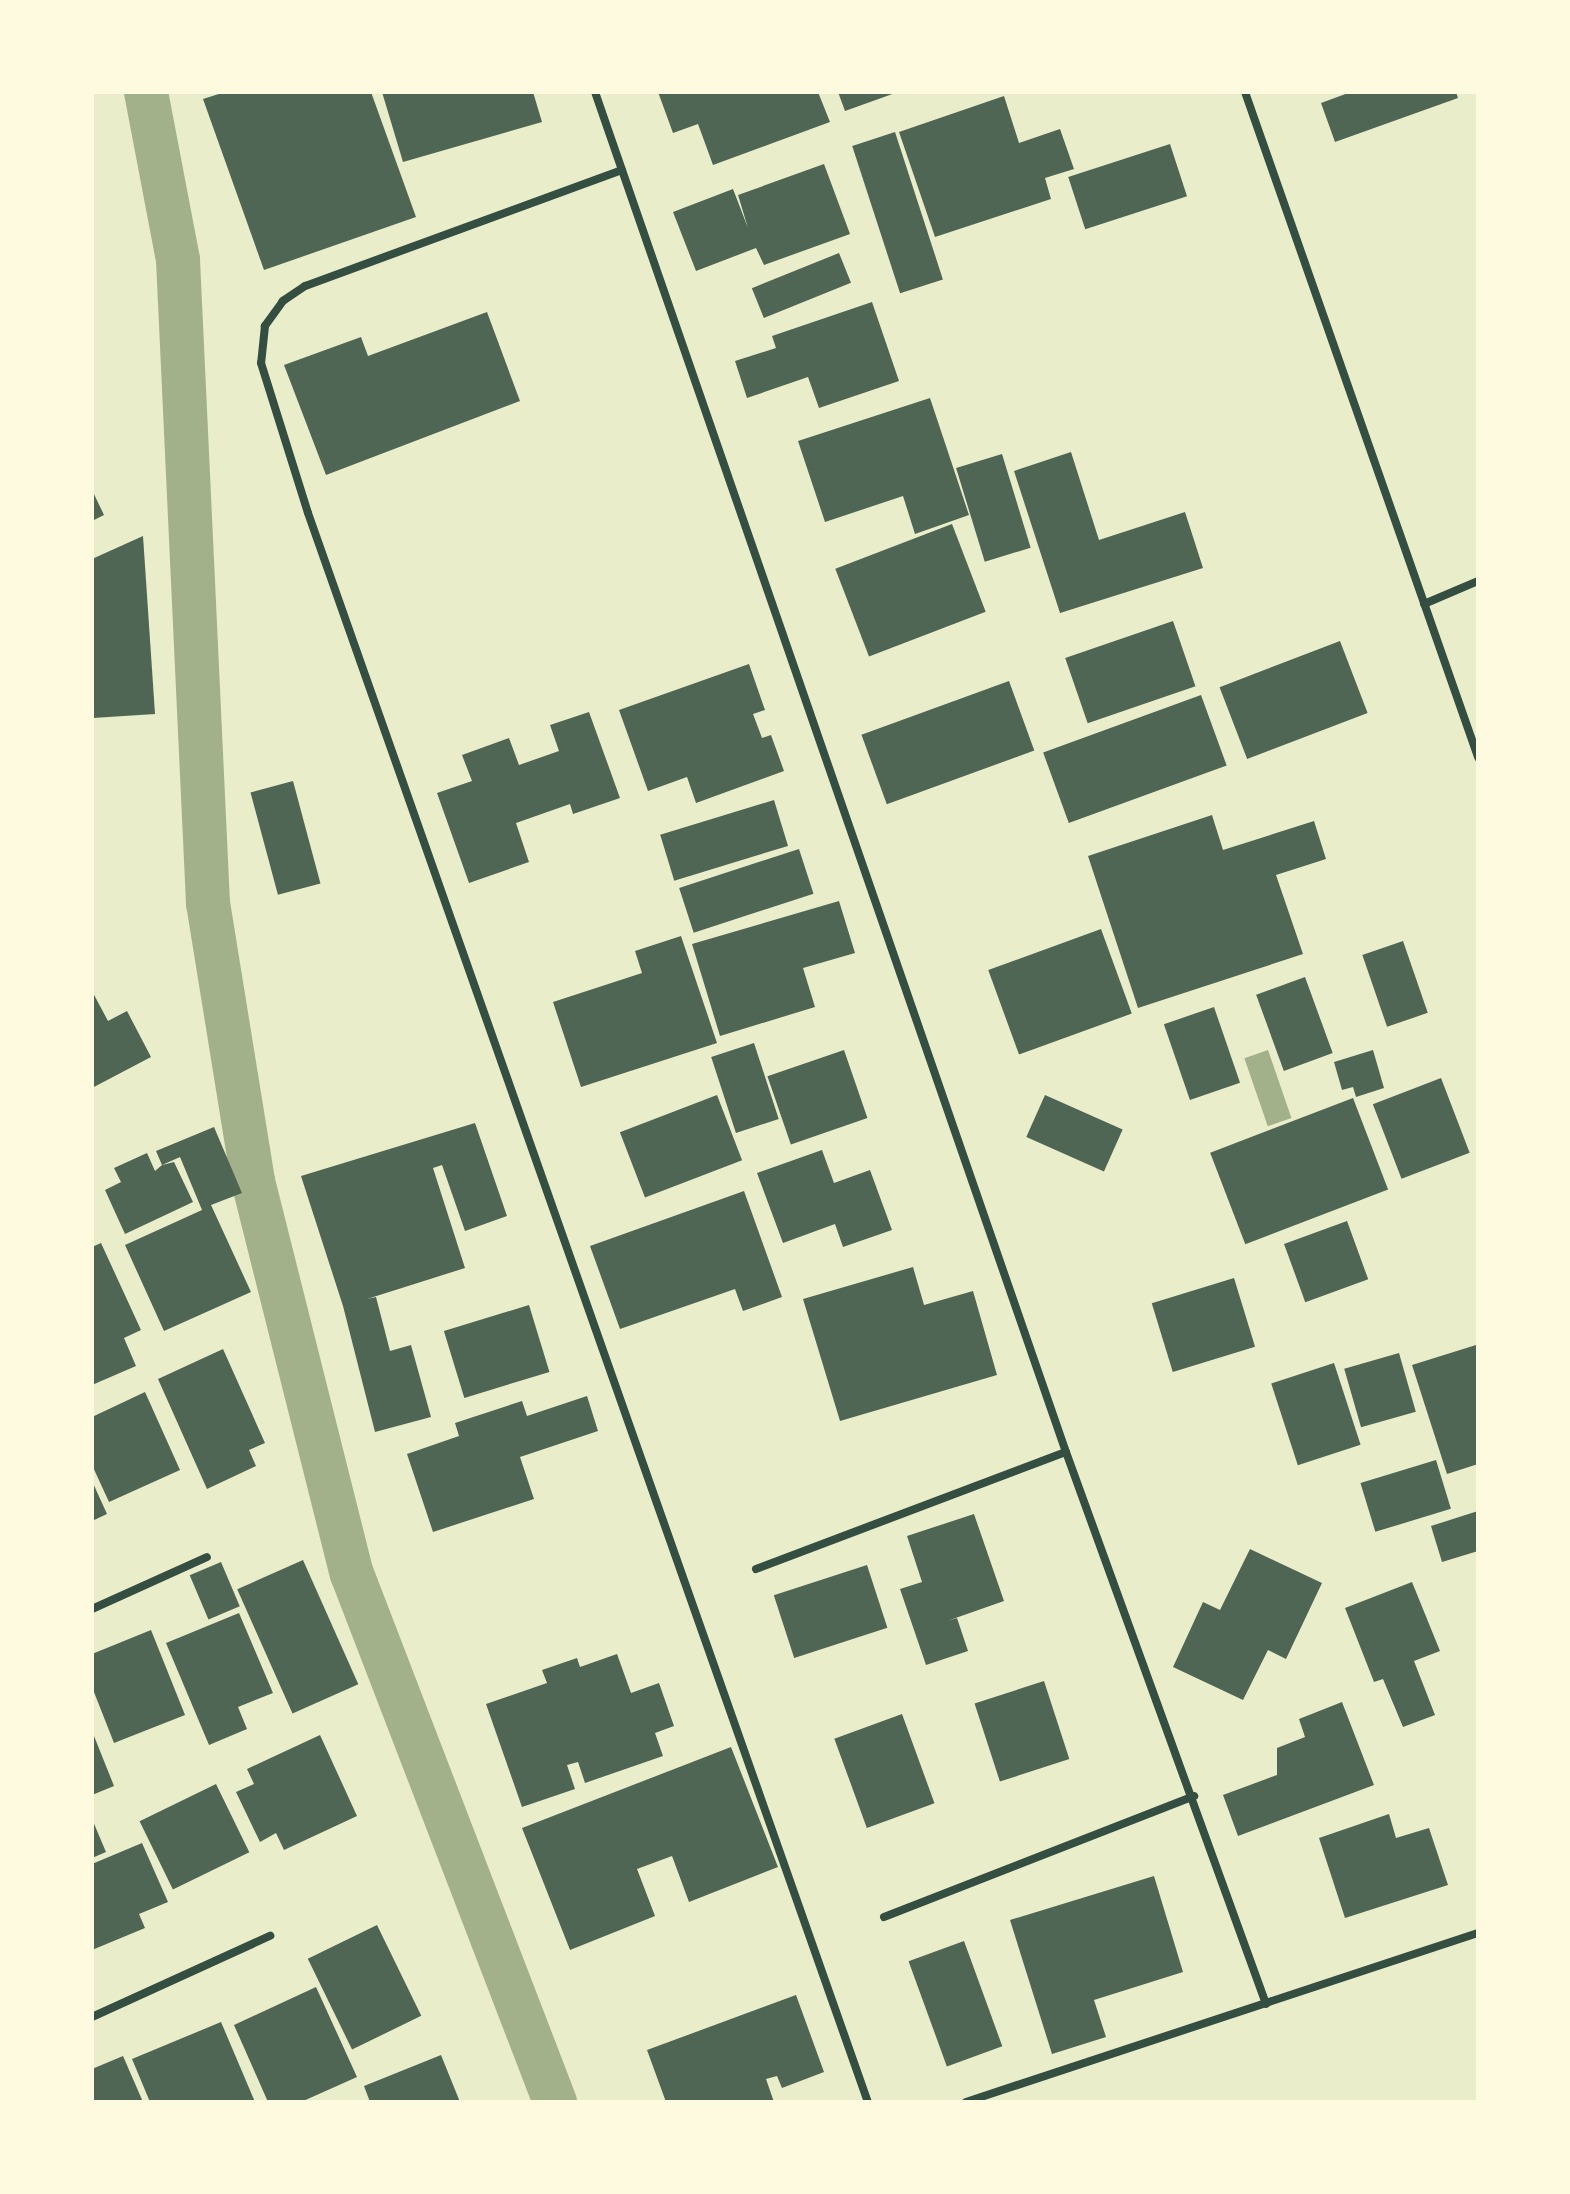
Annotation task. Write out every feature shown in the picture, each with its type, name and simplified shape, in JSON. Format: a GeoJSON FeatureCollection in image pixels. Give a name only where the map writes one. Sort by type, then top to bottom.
{"type":"FeatureCollection","features":[{"type":"Feature","properties":{"kind":"street"},"geometry":{"type":"LineString","coordinates":[[595,92],[1066,1452],[1194,1796],[1266,2004]]}},
{"type":"Feature","properties":{"kind":"street"},"geometry":{"type":"LineString","coordinates":[[1245,92],[1478,757]]}},
{"type":"Feature","properties":{"kind":"street"},"geometry":{"type":"LineString","coordinates":[[622,170],[305,286],[283,301],[265,326],[261,363],[308,513],[868,2102]]}},
{"type":"Feature","properties":{"kind":"street"},"geometry":{"type":"LineString","coordinates":[[1424,604],[1478,581]]}},
{"type":"Feature","properties":{"kind":"street"},"geometry":{"type":"LineString","coordinates":[[756,1569],[1066,1452]]}},
{"type":"Feature","properties":{"kind":"street"},"geometry":{"type":"LineString","coordinates":[[92,1609],[207,1557]]}},
{"type":"Feature","properties":{"kind":"street"},"geometry":{"type":"LineString","coordinates":[[884,1917],[1194,1796]]}},
{"type":"Feature","properties":{"kind":"street"},"geometry":{"type":"LineString","coordinates":[[966,2102],[1478,1933]]}},
{"type":"Feature","properties":{"kind":"street"},"geometry":{"type":"LineString","coordinates":[[92,2017],[270,1936]]}},
{"type":"Feature","properties":{"kind":"shaded area"},"geometry":{"type":"Polygon","coordinates":[[[1268,1050],[1291,1118],[1268,1126],[1244,1058],[1268,1050]]]}},
{"type":"Feature","properties":{"kind":"building"},"geometry":{"type":"Polygon","coordinates":[[[225,92],[371,92],[416,217],[264,270],[203,99],[225,92]]]}},
{"type":"Feature","properties":{"kind":"building"},"geometry":{"type":"Polygon","coordinates":[[[382,92],[533,92],[542,122],[403,162],[382,92]]]}},
{"type":"Feature","properties":{"kind":"building"},"geometry":{"type":"Polygon","coordinates":[[[658,92],[818,92],[830,122],[713,165],[698,124],[673,133],[658,92]]]}},
{"type":"Feature","properties":{"kind":"building"},"geometry":{"type":"Polygon","coordinates":[[[838,92],[898,92],[845,111],[838,92]]]}},
{"type":"Feature","properties":{"kind":"building"},"geometry":{"type":"Polygon","coordinates":[[[1351,92],[1456,92],[1458,98],[1335,142],[1321,103],[1351,92]]]}},
{"type":"Feature","properties":{"kind":"building"},"geometry":{"type":"Polygon","coordinates":[[[1004,96],[1019,143],[1060,129],[1074,169],[1045,178],[1051,199],[935,237],[899,132],[1004,96]]]}},
{"type":"Feature","properties":{"kind":"building"},"geometry":{"type":"Polygon","coordinates":[[[895,132],[943,279],[900,293],[852,146],[895,132]]]}},
{"type":"Feature","properties":{"kind":"building"},"geometry":{"type":"Polygon","coordinates":[[[1170,144],[1187,196],[1085,229],[1068,177],[1170,144]]]}},
{"type":"Feature","properties":{"kind":"building"},"geometry":{"type":"Polygon","coordinates":[[[824,164],[850,234],[764,265],[756,248],[696,271],[673,212],[733,189],[748,228],[738,195],[824,164]]]}},
{"type":"Feature","properties":{"kind":"building"},"geometry":{"type":"Polygon","coordinates":[[[839,253],[851,283],[764,318],[752,288],[839,253]]]}},
{"type":"Feature","properties":{"kind":"building"},"geometry":{"type":"Polygon","coordinates":[[[872,302],[899,381],[819,408],[808,377],[747,398],[735,361],[776,348],[772,336],[872,302]]]}},
{"type":"Feature","properties":{"kind":"building"},"geometry":{"type":"Polygon","coordinates":[[[487,312],[520,401],[326,475],[284,365],[361,337],[368,356],[487,312]]]}},
{"type":"Feature","properties":{"kind":"building"},"geometry":{"type":"Polygon","coordinates":[[[930,398],[969,515],[915,534],[903,496],[825,522],[798,441],[930,398]]]}},
{"type":"Feature","properties":{"kind":"building"},"geometry":{"type":"Polygon","coordinates":[[[1071,452],[1099,540],[1185,512],[1203,568],[1060,613],[1014,471],[1071,452]]]}},
{"type":"Feature","properties":{"kind":"building"},"geometry":{"type":"Polygon","coordinates":[[[1002,454],[1031,548],[985,562],[956,468],[1002,454]]]}},
{"type":"Feature","properties":{"kind":"building"},"geometry":{"type":"Polygon","coordinates":[[[92,490],[104,515],[92,521],[92,490]]]}},
{"type":"Feature","properties":{"kind":"building"},"geometry":{"type":"Polygon","coordinates":[[[952,524],[986,612],[869,657],[835,569],[952,524]]]}},
{"type":"Feature","properties":{"kind":"building"},"geometry":{"type":"Polygon","coordinates":[[[143,536],[155,714],[93,718],[92,559],[143,536]]]}},
{"type":"Feature","properties":{"kind":"building"},"geometry":{"type":"Polygon","coordinates":[[[1173,621],[1195,686],[1088,723],[1065,658],[1173,621]]]}},
{"type":"Feature","properties":{"kind":"building"},"geometry":{"type":"Polygon","coordinates":[[[1340,641],[1368,713],[1247,759],[1220,687],[1340,641]]]}},
{"type":"Feature","properties":{"kind":"building"},"geometry":{"type":"Polygon","coordinates":[[[749,664],[765,710],[753,714],[762,738],[771,735],[784,771],[696,803],[687,777],[648,791],[619,710],[749,664]]]}},
{"type":"Feature","properties":{"kind":"building"},"geometry":{"type":"Polygon","coordinates":[[[1009,681],[1034,751],[887,804],[861,735],[1009,681]]]}},
{"type":"Feature","properties":{"kind":"building"},"geometry":{"type":"Polygon","coordinates":[[[1201,695],[1227,765],[1069,823],[1043,752],[1201,695]]]}},
{"type":"Feature","properties":{"kind":"building"},"geometry":{"type":"Polygon","coordinates":[[[589,712],[620,798],[573,814],[570,804],[516,823],[529,862],[469,883],[437,793],[472,781],[462,755],[509,738],[519,765],[559,751],[550,725],[589,712]]]}},
{"type":"Feature","properties":{"kind":"building"},"geometry":{"type":"Polygon","coordinates":[[[293,781],[320,883],[278,895],[250,792],[293,781]]]}},
{"type":"Feature","properties":{"kind":"building"},"geometry":{"type":"Polygon","coordinates":[[[774,800],[788,846],[674,881],[660,835],[774,800]]]}},
{"type":"Feature","properties":{"kind":"building"},"geometry":{"type":"Polygon","coordinates":[[[1212,815],[1223,850],[1314,821],[1326,859],[1276,875],[1303,954],[1138,1008],[1088,856],[1212,815]]]}},
{"type":"Feature","properties":{"kind":"building"},"geometry":{"type":"Polygon","coordinates":[[[799,849],[814,894],[694,933],[679,888],[799,849]]]}},
{"type":"Feature","properties":{"kind":"building"},"geometry":{"type":"Polygon","coordinates":[[[839,901],[855,953],[803,968],[815,1007],[720,1036],[692,944],[839,901]]]}},
{"type":"Feature","properties":{"kind":"building"},"geometry":{"type":"Polygon","coordinates":[[[1101,929],[1132,1014],[1019,1055],[988,970],[1101,929]]]}},
{"type":"Feature","properties":{"kind":"building"},"geometry":{"type":"Polygon","coordinates":[[[681,936],[717,1043],[581,1087],[553,1002],[642,973],[635,951],[681,936]]]}},
{"type":"Feature","properties":{"kind":"building"},"geometry":{"type":"Polygon","coordinates":[[[1403,941],[1428,1013],[1387,1027],[1362,955],[1403,941]]]}},
{"type":"Feature","properties":{"kind":"building"},"geometry":{"type":"Polygon","coordinates":[[[1305,977],[1333,1053],[1284,1071],[1256,995],[1305,977]]]}},
{"type":"Feature","properties":{"kind":"building"},"geometry":{"type":"Polygon","coordinates":[[[92,991],[108,1021],[127,1011],[151,1057],[92,1088],[92,991]]]}},
{"type":"Feature","properties":{"kind":"building"},"geometry":{"type":"Polygon","coordinates":[[[1214,1007],[1240,1083],[1190,1100],[1164,1024],[1214,1007]]]}},
{"type":"Feature","properties":{"kind":"building"},"geometry":{"type":"Polygon","coordinates":[[[754,1043],[779,1119],[736,1133],[711,1057],[754,1043]]]}},
{"type":"Feature","properties":{"kind":"building"},"geometry":{"type":"Polygon","coordinates":[[[844,1050],[867,1118],[791,1144],[767,1076],[844,1050]]]}},
{"type":"Feature","properties":{"kind":"building"},"geometry":{"type":"Polygon","coordinates":[[[1373,1050],[1384,1088],[1356,1097],[1353,1087],[1342,1090],[1334,1062],[1373,1050]]]}},
{"type":"Feature","properties":{"kind":"building"},"geometry":{"type":"Polygon","coordinates":[[[1441,1078],[1470,1153],[1402,1179],[1373,1104],[1441,1078]]]}},
{"type":"Feature","properties":{"kind":"building"},"geometry":{"type":"Polygon","coordinates":[[[717,1095],[742,1160],[645,1198],[620,1132],[717,1095]]]}},
{"type":"Feature","properties":{"kind":"building"},"geometry":{"type":"Polygon","coordinates":[[[1045,1095],[1123,1130],[1104,1172],[1026,1137],[1045,1095]]]}},
{"type":"Feature","properties":{"kind":"building"},"geometry":{"type":"Polygon","coordinates":[[[1353,1098],[1388,1189],[1245,1244],[1210,1153],[1353,1098]]]}},
{"type":"Feature","properties":{"kind":"building"},"geometry":{"type":"Polygon","coordinates":[[[475,1123],[507,1216],[465,1231],[442,1165],[433,1168],[465,1268],[367,1299],[376,1297],[390,1351],[411,1345],[431,1417],[375,1432],[343,1306],[301,1176],[475,1123]]]}},
{"type":"Feature","properties":{"kind":"building"},"geometry":{"type":"Polygon","coordinates":[[[214,1127],[242,1193],[211,1205],[251,1292],[164,1331],[125,1245],[202,1210],[180,1157],[162,1165],[156,1151],[214,1127]]]}},
{"type":"Feature","properties":{"kind":"building"},"geometry":{"type":"Polygon","coordinates":[[[822,1150],[834,1183],[870,1170],[892,1230],[843,1247],[835,1224],[783,1243],[757,1173],[822,1150]]]}},
{"type":"Feature","properties":{"kind":"building"},"geometry":{"type":"Polygon","coordinates":[[[147,1153],[155,1171],[162,1165],[174,1162],[193,1202],[125,1234],[105,1190],[121,1182],[114,1168],[147,1153]]]}},
{"type":"Feature","properties":{"kind":"building"},"geometry":{"type":"Polygon","coordinates":[[[744,1191],[782,1297],[743,1311],[735,1289],[620,1329],[590,1246],[744,1191]]]}},
{"type":"Feature","properties":{"kind":"building"},"geometry":{"type":"Polygon","coordinates":[[[1347,1221],[1368,1279],[1305,1302],[1284,1244],[1347,1221]]]}},
{"type":"Feature","properties":{"kind":"building"},"geometry":{"type":"Polygon","coordinates":[[[101,1243],[141,1330],[124,1338],[136,1366],[92,1385],[92,1247],[101,1243]]]}},
{"type":"Feature","properties":{"kind":"building"},"geometry":{"type":"Polygon","coordinates":[[[913,1267],[924,1305],[973,1291],[997,1375],[840,1421],[803,1299],[913,1267]]]}},
{"type":"Feature","properties":{"kind":"building"},"geometry":{"type":"Polygon","coordinates":[[[1234,1278],[1255,1347],[1173,1372],[1152,1303],[1234,1278]]]}},
{"type":"Feature","properties":{"kind":"building"},"geometry":{"type":"Polygon","coordinates":[[[529,1305],[549,1372],[464,1398],[444,1331],[529,1305]]]}},
{"type":"Feature","properties":{"kind":"building"},"geometry":{"type":"Polygon","coordinates":[[[1476,1345],[1478,1464],[1447,1474],[1412,1365],[1476,1345]]]}},
{"type":"Feature","properties":{"kind":"building"},"geometry":{"type":"Polygon","coordinates":[[[223,1349],[265,1443],[249,1450],[256,1466],[207,1489],[158,1379],[223,1349]]]}},
{"type":"Feature","properties":{"kind":"building"},"geometry":{"type":"Polygon","coordinates":[[[1399,1353],[1416,1412],[1361,1427],[1344,1369],[1399,1353]]]}},
{"type":"Feature","properties":{"kind":"building"},"geometry":{"type":"Polygon","coordinates":[[[1334,1363],[1361,1445],[1298,1465],[1271,1383],[1334,1363]]]}},
{"type":"Feature","properties":{"kind":"building"},"geometry":{"type":"Polygon","coordinates":[[[145,1392],[180,1470],[109,1502],[92,1465],[92,1417],[145,1392]]]}},
{"type":"Feature","properties":{"kind":"building"},"geometry":{"type":"Polygon","coordinates":[[[587,1396],[598,1431],[520,1457],[534,1499],[433,1532],[407,1454],[459,1436],[455,1423],[522,1401],[527,1416],[587,1396]]]}},
{"type":"Feature","properties":{"kind":"building"},"geometry":{"type":"Polygon","coordinates":[[[1436,1460],[1451,1509],[1375,1532],[1360,1483],[1436,1460]]]}},
{"type":"Feature","properties":{"kind":"building"},"geometry":{"type":"Polygon","coordinates":[[[92,1481],[107,1514],[92,1521],[92,1481]]]}},
{"type":"Feature","properties":{"kind":"building"},"geometry":{"type":"Polygon","coordinates":[[[1478,1511],[1478,1551],[1442,1562],[1431,1526],[1478,1511]]]}},
{"type":"Feature","properties":{"kind":"building"},"geometry":{"type":"Polygon","coordinates":[[[974,1514],[1004,1601],[947,1621],[957,1618],[968,1651],[926,1665],[900,1589],[922,1582],[907,1536],[974,1514]]]}},
{"type":"Feature","properties":{"kind":"building"},"geometry":{"type":"Polygon","coordinates":[[[1250,1549],[1322,1583],[1286,1659],[1268,1650],[1243,1700],[1173,1667],[1203,1602],[1220,1610],[1250,1549]]]}},
{"type":"Feature","properties":{"kind":"building"},"geometry":{"type":"Polygon","coordinates":[[[303,1560],[358,1684],[293,1714],[237,1589],[303,1560]]]}},
{"type":"Feature","properties":{"kind":"building"},"geometry":{"type":"Polygon","coordinates":[[[221,1562],[240,1606],[208,1619],[190,1575],[221,1562]]]}},
{"type":"Feature","properties":{"kind":"building"},"geometry":{"type":"Polygon","coordinates":[[[867,1565],[887,1628],[794,1658],[774,1595],[867,1565]]]}},
{"type":"Feature","properties":{"kind":"building"},"geometry":{"type":"Polygon","coordinates":[[[1412,1582],[1440,1651],[1414,1661],[1435,1715],[1403,1727],[1383,1679],[1374,1682],[1345,1608],[1412,1582]]]}},
{"type":"Feature","properties":{"kind":"building"},"geometry":{"type":"Polygon","coordinates":[[[239,1613],[273,1693],[238,1707],[247,1729],[209,1745],[166,1643],[239,1613]]]}},
{"type":"Feature","properties":{"kind":"building"},"geometry":{"type":"Polygon","coordinates":[[[151,1630],[185,1715],[114,1743],[92,1687],[92,1654],[151,1630]]]}},
{"type":"Feature","properties":{"kind":"building"},"geometry":{"type":"Polygon","coordinates":[[[617,1654],[631,1693],[659,1683],[674,1726],[655,1733],[663,1756],[585,1783],[578,1762],[567,1765],[575,1789],[522,1807],[486,1704],[547,1683],[542,1670],[577,1658],[580,1667],[617,1654]]]}},
{"type":"Feature","properties":{"kind":"building"},"geometry":{"type":"Polygon","coordinates":[[[1044,1681],[1069,1759],[1000,1782],[975,1704],[1044,1681]]]}},
{"type":"Feature","properties":{"kind":"building"},"geometry":{"type":"Polygon","coordinates":[[[1342,1702],[1374,1785],[1238,1836],[1223,1795],[1277,1775],[1277,1748],[1305,1737],[1299,1719],[1342,1702]]]}},
{"type":"Feature","properties":{"kind":"building"},"geometry":{"type":"Polygon","coordinates":[[[902,1714],[934,1803],[867,1828],[834,1739],[902,1714]]]}},
{"type":"Feature","properties":{"kind":"building"},"geometry":{"type":"Polygon","coordinates":[[[92,1731],[114,1786],[92,1795],[92,1731]]]}},
{"type":"Feature","properties":{"kind":"building"},"geometry":{"type":"Polygon","coordinates":[[[320,1735],[357,1816],[284,1850],[276,1833],[260,1842],[236,1792],[254,1784],[247,1769],[320,1735]]]}},
{"type":"Feature","properties":{"kind":"building"},"geometry":{"type":"Polygon","coordinates":[[[731,1747],[778,1867],[689,1902],[672,1856],[637,1869],[655,1916],[570,1950],[522,1828],[731,1747]]]}},
{"type":"Feature","properties":{"kind":"building"},"geometry":{"type":"Polygon","coordinates":[[[216,1784],[249,1852],[173,1890],[140,1821],[216,1784]]]}},
{"type":"Feature","properties":{"kind":"building"},"geometry":{"type":"Polygon","coordinates":[[[1389,1814],[1396,1838],[1429,1828],[1448,1885],[1345,1918],[1319,1838],[1389,1814]]]}},
{"type":"Feature","properties":{"kind":"building"},"geometry":{"type":"Polygon","coordinates":[[[92,1819],[106,1852],[92,1858],[92,1819]]]}},
{"type":"Feature","properties":{"kind":"building"},"geometry":{"type":"Polygon","coordinates":[[[142,1843],[168,1902],[139,1914],[145,1928],[92,1950],[92,1864],[142,1843]]]}},
{"type":"Feature","properties":{"kind":"building"},"geometry":{"type":"Polygon","coordinates":[[[1154,1876],[1183,1972],[1094,2000],[1106,2037],[1052,2054],[1010,1920],[1154,1876]]]}},
{"type":"Feature","properties":{"kind":"building"},"geometry":{"type":"Polygon","coordinates":[[[377,1925],[421,2016],[352,2050],[308,1959],[377,1925]]]}},
{"type":"Feature","properties":{"kind":"building"},"geometry":{"type":"Polygon","coordinates":[[[964,1941],[1002,2046],[947,2066],[909,1961],[964,1941]]]}},
{"type":"Feature","properties":{"kind":"building"},"geometry":{"type":"Polygon","coordinates":[[[316,1987],[357,2077],[301,2102],[268,2102],[234,2025],[316,1987]]]}},
{"type":"Feature","properties":{"kind":"building"},"geometry":{"type":"Polygon","coordinates":[[[796,1995],[824,2072],[782,2088],[777,2076],[766,2079],[774,2102],[666,2102],[647,2050],[796,1995]]]}},
{"type":"Feature","properties":{"kind":"building"},"geometry":{"type":"Polygon","coordinates":[[[221,2022],[255,2102],[150,2102],[132,2059],[221,2022]]]}},
{"type":"Feature","properties":{"kind":"building"},"geometry":{"type":"Polygon","coordinates":[[[441,2055],[460,2102],[370,2102],[364,2086],[441,2055]]]}},
{"type":"Feature","properties":{"kind":"building"},"geometry":{"type":"Polygon","coordinates":[[[123,2056],[143,2102],[92,2102],[92,2069],[123,2056]]]}},
{"type":"Feature","properties":{"kind":"waterway"},"geometry":{"type":"LineString","coordinates":[[146,92],[178,260],[208,903],[253,1181],[352,1574],[555,2102]]}}]}
